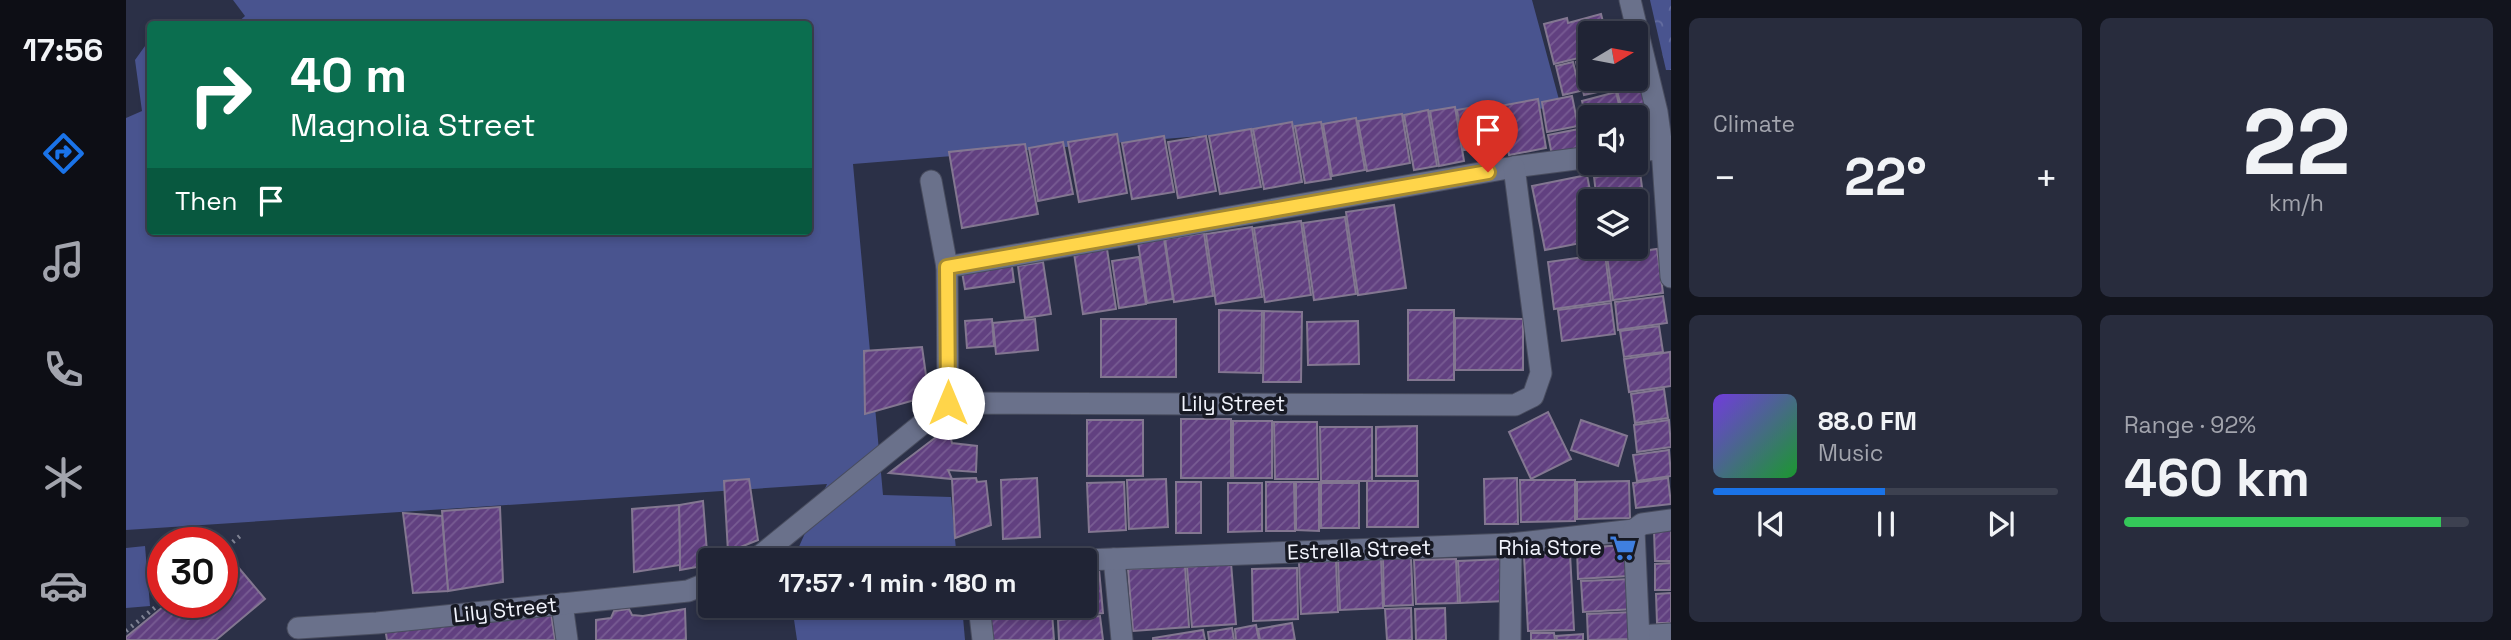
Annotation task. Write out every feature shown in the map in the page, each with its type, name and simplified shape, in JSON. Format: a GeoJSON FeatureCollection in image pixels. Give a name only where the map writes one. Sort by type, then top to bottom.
{"type":"FeatureCollection","features":[{"type":"Feature","properties":{"kind":"street"},"geometry":{"type":"LineString","coordinates":[[1630,0],[1667,148],[1671,277]]}},
{"type":"Feature","properties":{"kind":"street"},"geometry":{"type":"LineString","coordinates":[[1648,150],[1667,148]]}},
{"type":"Feature","properties":{"kind":"street"},"geometry":{"type":"LineString","coordinates":[[947,267],[1514,167],[1578,159]]}},
{"type":"Feature","properties":{"kind":"street","name":"Lily Street"},"geometry":{"type":"LineString","coordinates":[[948,403],[1515,405],[1533,396],[1541,373],[1514,167]]}},
{"type":"Feature","properties":{"kind":"street"},"geometry":{"type":"LineString","coordinates":[[770,548],[948,403],[947,267],[931,181]]}},
{"type":"Feature","properties":{"kind":"street","name":"Estrella Street"},"geometry":{"type":"LineString","coordinates":[[1097,560],[1511,544],[1634,530],[1642,524],[1671,520]]}},
{"type":"Feature","properties":{"kind":"street"},"geometry":{"type":"LineString","coordinates":[[1634,530],[1639,638],[1671,634]]}},
{"type":"Feature","properties":{"kind":"street"},"geometry":{"type":"LineString","coordinates":[[1510,640],[1511,544]]}},
{"type":"Feature","properties":{"kind":"street"},"geometry":{"type":"LineString","coordinates":[[1114,559],[1122,640]]}},
{"type":"Feature","properties":{"kind":"street","name":"Lily Street"},"geometry":{"type":"LineString","coordinates":[[298,628],[378,632],[562,604],[688,591],[698,587]]}},
{"type":"Feature","properties":{"kind":"street"},"geometry":{"type":"LineString","coordinates":[[562,604],[566,640]]}},
{"type":"Feature","properties":{"kind":"street"},"geometry":{"type":"LineString","coordinates":[[980,618],[983,640]]}},
{"type":"Feature","properties":{"kind":"path"},"geometry":{"type":"LineString","coordinates":[[126,631],[147,614]]}},
{"type":"Feature","properties":{"kind":"green space"},"geometry":{"type":"Polygon","coordinates":[[[233,0],[1532,0],[1561,107],[853,164],[883,495],[951,497],[956,548],[798,548],[827,484],[126,530],[126,118],[142,111],[135,60],[147,43],[147,235],[812,235],[812,21],[239,21],[245,16],[233,0]]]}},
{"type":"Feature","properties":{"kind":"green space"},"geometry":{"type":"Polygon","coordinates":[[[1650,0],[1671,0],[1671,70],[1666,70],[1650,0]]]}},
{"type":"Feature","properties":{"kind":"green space"},"geometry":{"type":"Polygon","coordinates":[[[145,546],[147,606],[126,608],[126,548],[145,546]]]}},
{"type":"Feature","properties":{"kind":"green space"},"geometry":{"type":"Polygon","coordinates":[[[794,618],[963,618],[965,640],[797,640],[794,618]]]}},
{"type":"Feature","properties":{"kind":"building"},"geometry":{"type":"Polygon","coordinates":[[[1601,14],[1603,21],[1578,21],[1578,58],[1554,64],[1544,24],[1567,18],[1568,23],[1601,14]]]}},
{"type":"Feature","properties":{"kind":"building"},"geometry":{"type":"Polygon","coordinates":[[[1573,62],[1580,91],[1563,95],[1556,66],[1573,62]]]}},
{"type":"Feature","properties":{"kind":"building"},"geometry":{"type":"Polygon","coordinates":[[[1583,91],[1602,91],[1584,95],[1583,91]]]}},
{"type":"Feature","properties":{"kind":"building"},"geometry":{"type":"Polygon","coordinates":[[[1617,91],[1644,91],[1647,105],[1621,105],[1617,91]]]}},
{"type":"Feature","properties":{"kind":"building"},"geometry":{"type":"Polygon","coordinates":[[[1616,92],[1619,105],[1583,105],[1582,101],[1616,92]]]}},
{"type":"Feature","properties":{"kind":"building"},"geometry":{"type":"Polygon","coordinates":[[[1572,96],[1578,126],[1547,132],[1542,102],[1572,96]]]}},
{"type":"Feature","properties":{"kind":"building"},"geometry":{"type":"Polygon","coordinates":[[[1538,99],[1546,148],[1509,155],[1500,106],[1538,99]]]}},
{"type":"Feature","properties":{"kind":"building"},"geometry":{"type":"Polygon","coordinates":[[[1497,103],[1504,143],[1464,150],[1457,110],[1497,103]]]}},
{"type":"Feature","properties":{"kind":"building"},"geometry":{"type":"Polygon","coordinates":[[[1455,107],[1464,161],[1439,166],[1430,111],[1455,107]]]}},
{"type":"Feature","properties":{"kind":"building"},"geometry":{"type":"Polygon","coordinates":[[[1648,108],[1653,128],[1648,129],[1648,108]]]}},
{"type":"Feature","properties":{"kind":"building"},"geometry":{"type":"Polygon","coordinates":[[[1428,110],[1437,166],[1414,170],[1404,115],[1428,110]]]}},
{"type":"Feature","properties":{"kind":"building"},"geometry":{"type":"Polygon","coordinates":[[[1402,114],[1410,163],[1367,171],[1358,121],[1402,114]]]}},
{"type":"Feature","properties":{"kind":"building"},"geometry":{"type":"Polygon","coordinates":[[[1356,118],[1365,170],[1332,176],[1323,124],[1356,118]]]}},
{"type":"Feature","properties":{"kind":"building"},"geometry":{"type":"Polygon","coordinates":[[[1292,122],[1302,182],[1264,189],[1253,129],[1292,122]]]}},
{"type":"Feature","properties":{"kind":"building"},"geometry":{"type":"Polygon","coordinates":[[[1321,122],[1331,179],[1305,183],[1295,126],[1321,122]]]}},
{"type":"Feature","properties":{"kind":"building"},"geometry":{"type":"Polygon","coordinates":[[[1251,129],[1261,187],[1220,194],[1209,136],[1251,129]]]}},
{"type":"Feature","properties":{"kind":"building"},"geometry":{"type":"Polygon","coordinates":[[[1578,129],[1578,151],[1552,155],[1548,135],[1578,129]]]}},
{"type":"Feature","properties":{"kind":"building"},"geometry":{"type":"Polygon","coordinates":[[[1117,134],[1127,193],[1079,202],[1068,142],[1117,134]]]}},
{"type":"Feature","properties":{"kind":"building"},"geometry":{"type":"Polygon","coordinates":[[[1164,136],[1174,192],[1132,199],[1122,143],[1164,136]]]}},
{"type":"Feature","properties":{"kind":"building"},"geometry":{"type":"Polygon","coordinates":[[[1206,136],[1216,191],[1178,198],[1168,142],[1206,136]]]}},
{"type":"Feature","properties":{"kind":"building"},"geometry":{"type":"Polygon","coordinates":[[[1063,142],[1073,194],[1038,201],[1029,148],[1063,142]]]}},
{"type":"Feature","properties":{"kind":"building"},"geometry":{"type":"Polygon","coordinates":[[[1025,144],[1038,214],[962,228],[949,152],[1025,144]]]}},
{"type":"Feature","properties":{"kind":"building"},"geometry":{"type":"Polygon","coordinates":[[[1587,175],[1590,189],[1578,189],[1578,244],[1545,250],[1532,186],[1587,175]]]}},
{"type":"Feature","properties":{"kind":"building"},"geometry":{"type":"Polygon","coordinates":[[[1640,175],[1642,189],[1596,189],[1594,177],[1640,175]]]}},
{"type":"Feature","properties":{"kind":"building"},"geometry":{"type":"Polygon","coordinates":[[[1394,205],[1406,288],[1358,295],[1346,212],[1394,205]]]}},
{"type":"Feature","properties":{"kind":"building"},"geometry":{"type":"Polygon","coordinates":[[[1345,217],[1356,294],[1314,300],[1303,223],[1345,217]]]}},
{"type":"Feature","properties":{"kind":"building"},"geometry":{"type":"Polygon","coordinates":[[[1301,221],[1311,295],[1265,302],[1254,228],[1301,221]]]}},
{"type":"Feature","properties":{"kind":"building"},"geometry":{"type":"Polygon","coordinates":[[[1252,227],[1262,297],[1216,304],[1206,234],[1252,227]]]}},
{"type":"Feature","properties":{"kind":"building"},"geometry":{"type":"Polygon","coordinates":[[[1204,233],[1213,296],[1174,302],[1165,239],[1204,233]]]}},
{"type":"Feature","properties":{"kind":"building"},"geometry":{"type":"Polygon","coordinates":[[[1164,238],[1173,299],[1147,303],[1138,242],[1164,238]]]}},
{"type":"Feature","properties":{"kind":"building"},"geometry":{"type":"Polygon","coordinates":[[[1107,249],[1116,309],[1083,314],[1074,253],[1107,249]]]}},
{"type":"Feature","properties":{"kind":"building"},"geometry":{"type":"Polygon","coordinates":[[[1657,249],[1663,293],[1613,300],[1607,259],[1648,259],[1648,250],[1657,249]]]}},
{"type":"Feature","properties":{"kind":"building"},"geometry":{"type":"Polygon","coordinates":[[[1139,257],[1146,304],[1119,308],[1112,261],[1139,257]]]}},
{"type":"Feature","properties":{"kind":"building"},"geometry":{"type":"Polygon","coordinates":[[[1578,258],[1606,259],[1611,301],[1554,309],[1548,262],[1578,258]]]}},
{"type":"Feature","properties":{"kind":"building"},"geometry":{"type":"Polygon","coordinates":[[[1011,259],[1014,282],[965,289],[961,266],[1011,259]]]}},
{"type":"Feature","properties":{"kind":"building"},"geometry":{"type":"Polygon","coordinates":[[[1043,262],[1051,314],[1025,318],[1018,266],[1043,262]]]}},
{"type":"Feature","properties":{"kind":"building"},"geometry":{"type":"Polygon","coordinates":[[[1663,296],[1667,323],[1618,330],[1615,302],[1663,296]]]}},
{"type":"Feature","properties":{"kind":"building"},"geometry":{"type":"Polygon","coordinates":[[[1611,303],[1615,334],[1562,341],[1558,310],[1611,303]]]}},
{"type":"Feature","properties":{"kind":"building"},"geometry":{"type":"Polygon","coordinates":[[[1219,310],[1262,311],[1261,373],[1219,372],[1219,310]]]}},
{"type":"Feature","properties":{"kind":"building"},"geometry":{"type":"Polygon","coordinates":[[[1408,310],[1454,310],[1454,380],[1408,380],[1408,310]]]}},
{"type":"Feature","properties":{"kind":"building"},"geometry":{"type":"Polygon","coordinates":[[[1264,311],[1302,312],[1301,382],[1263,382],[1264,311]]]}},
{"type":"Feature","properties":{"kind":"building"},"geometry":{"type":"Polygon","coordinates":[[[1455,318],[1523,319],[1523,370],[1455,370],[1455,318]]]}},
{"type":"Feature","properties":{"kind":"building"},"geometry":{"type":"Polygon","coordinates":[[[992,319],[994,346],[967,348],[965,321],[992,319]]]}},
{"type":"Feature","properties":{"kind":"building"},"geometry":{"type":"Polygon","coordinates":[[[1035,319],[1038,350],[996,354],[993,323],[1035,319]]]}},
{"type":"Feature","properties":{"kind":"building"},"geometry":{"type":"Polygon","coordinates":[[[1101,319],[1176,319],[1176,377],[1101,377],[1101,319]]]}},
{"type":"Feature","properties":{"kind":"building"},"geometry":{"type":"Polygon","coordinates":[[[1358,321],[1359,364],[1308,365],[1307,322],[1358,321]]]}},
{"type":"Feature","properties":{"kind":"building"},"geometry":{"type":"Polygon","coordinates":[[[1659,326],[1663,352],[1624,357],[1620,331],[1659,326]]]}},
{"type":"Feature","properties":{"kind":"building"},"geometry":{"type":"Polygon","coordinates":[[[922,347],[929,396],[865,414],[864,351],[922,347]]]}},
{"type":"Feature","properties":{"kind":"building"},"geometry":{"type":"Polygon","coordinates":[[[1670,352],[1671,386],[1629,392],[1624,359],[1670,352]]]}},
{"type":"Feature","properties":{"kind":"building"},"geometry":{"type":"Polygon","coordinates":[[[1664,389],[1668,418],[1635,423],[1631,394],[1664,389]]]}},
{"type":"Feature","properties":{"kind":"building"},"geometry":{"type":"Polygon","coordinates":[[[1548,412],[1571,459],[1531,479],[1509,432],[1548,412]]]}},
{"type":"Feature","properties":{"kind":"building"},"geometry":{"type":"Polygon","coordinates":[[[1181,419],[1231,419],[1231,478],[1181,478],[1181,419]]]}},
{"type":"Feature","properties":{"kind":"building"},"geometry":{"type":"Polygon","coordinates":[[[1087,420],[1143,420],[1143,476],[1087,476],[1087,420]]]}},
{"type":"Feature","properties":{"kind":"building"},"geometry":{"type":"Polygon","coordinates":[[[1581,420],[1627,436],[1618,466],[1571,450],[1581,420]]]}},
{"type":"Feature","properties":{"kind":"building"},"geometry":{"type":"Polygon","coordinates":[[[1669,420],[1671,447],[1637,452],[1634,425],[1669,420]]]}},
{"type":"Feature","properties":{"kind":"building"},"geometry":{"type":"Polygon","coordinates":[[[1233,421],[1272,421],[1272,478],[1233,478],[1233,421]]]}},
{"type":"Feature","properties":{"kind":"building"},"geometry":{"type":"Polygon","coordinates":[[[1274,422],[1317,422],[1318,479],[1275,479],[1274,422]]]}},
{"type":"Feature","properties":{"kind":"building"},"geometry":{"type":"Polygon","coordinates":[[[1417,426],[1417,476],[1376,476],[1376,427],[1417,426]]]}},
{"type":"Feature","properties":{"kind":"building"},"geometry":{"type":"Polygon","coordinates":[[[1320,427],[1372,427],[1372,481],[1321,481],[1320,427]]]}},
{"type":"Feature","properties":{"kind":"building"},"geometry":{"type":"Polygon","coordinates":[[[948,428],[952,443],[977,446],[976,472],[948,470],[952,479],[889,473],[948,428]]]}},
{"type":"Feature","properties":{"kind":"building"},"geometry":{"type":"Polygon","coordinates":[[[1669,450],[1671,476],[1637,481],[1633,455],[1669,450]]]}},
{"type":"Feature","properties":{"kind":"building"},"geometry":{"type":"Polygon","coordinates":[[[976,478],[977,482],[986,481],[991,525],[955,538],[952,479],[976,478]]]}},
{"type":"Feature","properties":{"kind":"building"},"geometry":{"type":"Polygon","coordinates":[[[1037,478],[1040,537],[1003,539],[1001,480],[1037,478]]]}},
{"type":"Feature","properties":{"kind":"building"},"geometry":{"type":"Polygon","coordinates":[[[1517,478],[1518,524],[1485,524],[1484,479],[1517,478]]]}},
{"type":"Feature","properties":{"kind":"building"},"geometry":{"type":"Polygon","coordinates":[[[1668,478],[1671,504],[1636,508],[1633,483],[1668,478]]]}},
{"type":"Feature","properties":{"kind":"building"},"geometry":{"type":"Polygon","coordinates":[[[749,479],[758,540],[738,548],[728,548],[724,481],[749,479]]]}},
{"type":"Feature","properties":{"kind":"building"},"geometry":{"type":"Polygon","coordinates":[[[1166,479],[1168,527],[1129,529],[1127,480],[1166,479]]]}},
{"type":"Feature","properties":{"kind":"building"},"geometry":{"type":"Polygon","coordinates":[[[1520,480],[1575,480],[1575,521],[1521,522],[1520,480]]]}},
{"type":"Feature","properties":{"kind":"building"},"geometry":{"type":"Polygon","coordinates":[[[1367,481],[1418,481],[1418,527],[1367,527],[1367,481]]]}},
{"type":"Feature","properties":{"kind":"building"},"geometry":{"type":"Polygon","coordinates":[[[1629,481],[1630,518],[1577,519],[1577,482],[1629,481]]]}},
{"type":"Feature","properties":{"kind":"building"},"geometry":{"type":"Polygon","coordinates":[[[1124,482],[1126,530],[1089,532],[1087,483],[1124,482]]]}},
{"type":"Feature","properties":{"kind":"building"},"geometry":{"type":"Polygon","coordinates":[[[1176,482],[1201,482],[1201,533],[1176,533],[1176,482]]]}},
{"type":"Feature","properties":{"kind":"building"},"geometry":{"type":"Polygon","coordinates":[[[1266,482],[1294,482],[1295,531],[1266,531],[1266,482]]]}},
{"type":"Feature","properties":{"kind":"building"},"geometry":{"type":"Polygon","coordinates":[[[1296,482],[1319,482],[1319,531],[1296,530],[1296,482]]]}},
{"type":"Feature","properties":{"kind":"building"},"geometry":{"type":"Polygon","coordinates":[[[1228,483],[1262,483],[1262,531],[1228,532],[1228,483]]]}},
{"type":"Feature","properties":{"kind":"building"},"geometry":{"type":"Polygon","coordinates":[[[1321,483],[1359,483],[1359,528],[1321,528],[1321,483]]]}},
{"type":"Feature","properties":{"kind":"building"},"geometry":{"type":"Polygon","coordinates":[[[703,501],[707,548],[698,548],[698,567],[680,570],[679,505],[703,501]]]}},
{"type":"Feature","properties":{"kind":"building"},"geometry":{"type":"Polygon","coordinates":[[[679,505],[680,565],[634,572],[632,509],[679,505]]]}},
{"type":"Feature","properties":{"kind":"building"},"geometry":{"type":"Polygon","coordinates":[[[500,507],[503,582],[448,591],[442,511],[500,507]]]}},
{"type":"Feature","properties":{"kind":"building"},"geometry":{"type":"Polygon","coordinates":[[[403,513],[442,516],[448,591],[413,593],[403,513]]]}},
{"type":"Feature","properties":{"kind":"building"},"geometry":{"type":"Polygon","coordinates":[[[1671,529],[1671,561],[1655,561],[1654,530],[1671,529]]]}},
{"type":"Feature","properties":{"kind":"building"},"geometry":{"type":"Polygon","coordinates":[[[1626,545],[1628,576],[1578,579],[1577,548],[1626,545]]]}},
{"type":"Feature","properties":{"kind":"building"},"geometry":{"type":"Polygon","coordinates":[[[1570,553],[1574,630],[1528,631],[1524,556],[1570,553]]]}},
{"type":"Feature","properties":{"kind":"building"},"geometry":{"type":"Polygon","coordinates":[[[1411,558],[1413,605],[1384,606],[1383,559],[1411,558]]]}},
{"type":"Feature","properties":{"kind":"building"},"geometry":{"type":"Polygon","coordinates":[[[1381,559],[1383,608],[1340,610],[1338,560],[1381,559]]]}},
{"type":"Feature","properties":{"kind":"building"},"geometry":{"type":"Polygon","coordinates":[[[1456,559],[1458,603],[1416,604],[1414,560],[1456,559]]]}},
{"type":"Feature","properties":{"kind":"building"},"geometry":{"type":"Polygon","coordinates":[[[1504,559],[1506,601],[1460,603],[1458,561],[1504,559]]]}},
{"type":"Feature","properties":{"kind":"building"},"geometry":{"type":"Polygon","coordinates":[[[1336,561],[1338,612],[1301,614],[1299,562],[1336,561]]]}},
{"type":"Feature","properties":{"kind":"building"},"geometry":{"type":"Polygon","coordinates":[[[1231,563],[1236,624],[1192,627],[1187,567],[1231,563]]]}},
{"type":"Feature","properties":{"kind":"building"},"geometry":{"type":"Polygon","coordinates":[[[1671,563],[1671,590],[1655,590],[1655,564],[1671,563]]]}},
{"type":"Feature","properties":{"kind":"building"},"geometry":{"type":"Polygon","coordinates":[[[1185,566],[1189,627],[1133,631],[1128,569],[1185,566]]]}},
{"type":"Feature","properties":{"kind":"building"},"geometry":{"type":"Polygon","coordinates":[[[238,567],[265,599],[216,640],[126,640],[126,637],[149,618],[238,618],[238,567]]]}},
{"type":"Feature","properties":{"kind":"building"},"geometry":{"type":"Polygon","coordinates":[[[1297,568],[1298,619],[1253,621],[1252,569],[1297,568]]]}},
{"type":"Feature","properties":{"kind":"building"},"geometry":{"type":"Polygon","coordinates":[[[1097,569],[1103,613],[1097,614],[1097,569]]]}},
{"type":"Feature","properties":{"kind":"building"},"geometry":{"type":"Polygon","coordinates":[[[1632,579],[1634,609],[1583,612],[1581,581],[1632,579]]]}},
{"type":"Feature","properties":{"kind":"building"},"geometry":{"type":"Polygon","coordinates":[[[1671,593],[1671,623],[1657,623],[1656,594],[1671,593]]]}},
{"type":"Feature","properties":{"kind":"building"},"geometry":{"type":"Polygon","coordinates":[[[550,606],[555,640],[387,640],[385,628],[550,606]]]}},
{"type":"Feature","properties":{"kind":"building"},"geometry":{"type":"Polygon","coordinates":[[[1411,608],[1412,640],[1387,640],[1385,609],[1411,608]]]}},
{"type":"Feature","properties":{"kind":"building"},"geometry":{"type":"Polygon","coordinates":[[[1445,608],[1446,640],[1416,640],[1415,609],[1445,608]]]}},
{"type":"Feature","properties":{"kind":"building"},"geometry":{"type":"Polygon","coordinates":[[[629,609],[632,615],[643,616],[685,609],[686,640],[596,640],[596,620],[611,618],[614,611],[629,609]]]}},
{"type":"Feature","properties":{"kind":"building"},"geometry":{"type":"Polygon","coordinates":[[[1633,612],[1635,639],[1588,640],[1587,614],[1633,612]]]}},
{"type":"Feature","properties":{"kind":"building"},"geometry":{"type":"Polygon","coordinates":[[[1100,616],[1103,640],[1059,640],[1058,620],[1100,616]]]}},
{"type":"Feature","properties":{"kind":"building"},"geometry":{"type":"Polygon","coordinates":[[[1052,618],[1054,640],[991,640],[989,619],[1052,618]]]}},
{"type":"Feature","properties":{"kind":"building"},"geometry":{"type":"Polygon","coordinates":[[[1292,623],[1295,640],[1260,640],[1258,629],[1292,623]]]}},
{"type":"Feature","properties":{"kind":"building"},"geometry":{"type":"Polygon","coordinates":[[[1256,625],[1259,640],[1236,640],[1235,629],[1256,625]]]}},
{"type":"Feature","properties":{"kind":"building"},"geometry":{"type":"Polygon","coordinates":[[[1232,628],[1234,640],[1209,640],[1208,632],[1232,628]]]}},
{"type":"Feature","properties":{"kind":"building"},"geometry":{"type":"Polygon","coordinates":[[[1203,630],[1205,640],[1153,640],[1153,638],[1203,630]]]}},
{"type":"Feature","properties":{"kind":"building"},"geometry":{"type":"Polygon","coordinates":[[[1531,633],[1554,633],[1555,640],[1531,640],[1531,633]]]}},
{"type":"Feature","properties":{"kind":"building"},"geometry":{"type":"Polygon","coordinates":[[[1583,634],[1583,640],[1557,640],[1556,636],[1583,634]]]}},
{"type":"Feature","properties":{"kind":"place","name":"Rhia Store"},"geometry":{"type":"Point","coordinates":[1623,548]}},
{"type":"Feature","properties":{"kind":"route"},"geometry":{"type":"LineString","coordinates":[[948,403],[947,267],[1488,172]]}}]}
